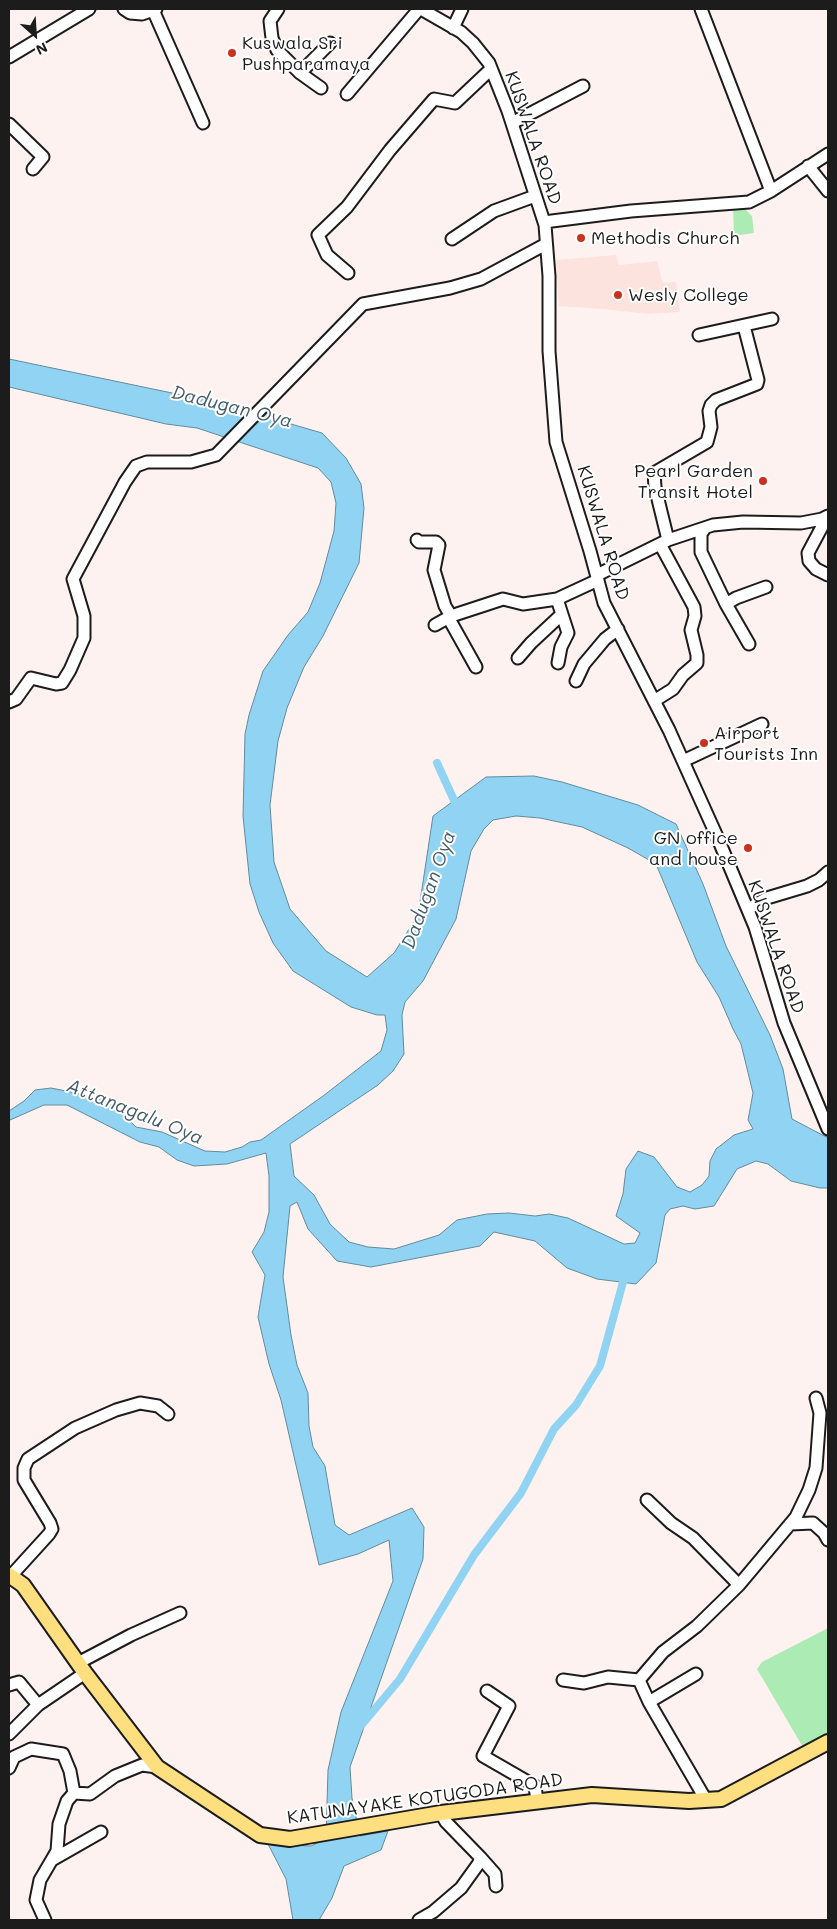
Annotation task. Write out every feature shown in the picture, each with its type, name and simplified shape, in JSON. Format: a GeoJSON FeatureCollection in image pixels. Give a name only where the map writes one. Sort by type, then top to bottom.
{"type":"FeatureCollection","features":[{"type":"Feature","properties":{"kind":"main road","name":"KATUNAYAKE KOTUGODA ROAD"},"geometry":{"type":"LineString","coordinates":[[10,1577],[23,1585],[82,1668],[157,1767],[260,1835],[290,1839],[441,1814],[592,1795],[689,1801],[721,1799],[828,1742]]}},
{"type":"Feature","properties":{"kind":"street"},"geometry":{"type":"LineString","coordinates":[[9,57],[90,9]]}},
{"type":"Feature","properties":{"kind":"street"},"geometry":{"type":"LineString","coordinates":[[124,9],[130,14],[142,14],[154,9],[203,123]]}},
{"type":"Feature","properties":{"kind":"street"},"geometry":{"type":"LineString","coordinates":[[278,9],[270,21],[272,38],[277,50],[300,73],[321,88]]}},
{"type":"Feature","properties":{"kind":"street"},"geometry":{"type":"LineString","coordinates":[[348,94],[420,9]]}},
{"type":"Feature","properties":{"kind":"street","name":"KUSWALA ROAD"},"geometry":{"type":"LineString","coordinates":[[420,9],[453,28],[474,43],[491,69],[512,123],[544,222],[549,276],[549,351],[556,442],[604,603],[683,761],[748,909],[766,960],[784,1023],[828,1129]]}},
{"type":"Feature","properties":{"kind":"street"},"geometry":{"type":"LineString","coordinates":[[453,28],[462,9]]}},
{"type":"Feature","properties":{"kind":"street"},"geometry":{"type":"LineString","coordinates":[[701,9],[771,191]]}},
{"type":"Feature","properties":{"kind":"street"},"geometry":{"type":"LineString","coordinates":[[300,73],[330,43]]}},
{"type":"Feature","properties":{"kind":"street"},"geometry":{"type":"LineString","coordinates":[[348,273],[327,255],[318,235],[347,207],[390,150],[434,100],[455,103],[491,69]]}},
{"type":"Feature","properties":{"kind":"street"},"geometry":{"type":"LineString","coordinates":[[512,123],[583,86]]}},
{"type":"Feature","properties":{"kind":"street"},"geometry":{"type":"LineString","coordinates":[[9,124],[43,157],[33,169]]}},
{"type":"Feature","properties":{"kind":"street"},"geometry":{"type":"LineString","coordinates":[[544,222],[631,211],[748,202],[771,191],[828,154]]}},
{"type":"Feature","properties":{"kind":"street"},"geometry":{"type":"LineString","coordinates":[[808,166],[828,191]]}},
{"type":"Feature","properties":{"kind":"street"},"geometry":{"type":"LineString","coordinates":[[452,239],[494,211],[535,196]]}},
{"type":"Feature","properties":{"kind":"street"},"geometry":{"type":"LineString","coordinates":[[9,702],[16,699],[31,678],[56,684],[62,683],[70,670],[84,638],[84,616],[73,580],[125,482],[136,466],[147,462],[191,462],[216,455],[363,304],[450,288],[481,279],[546,244]]}},
{"type":"Feature","properties":{"kind":"street"},"geometry":{"type":"LineString","coordinates":[[699,335],[772,319]]}},
{"type":"Feature","properties":{"kind":"street"},"geometry":{"type":"LineString","coordinates":[[654,700],[673,689],[683,675],[697,663],[698,656],[691,630],[695,616],[694,607],[664,542],[654,473],[707,442],[711,427],[709,412],[711,405],[716,400],[757,384],[758,380],[744,326]]}},
{"type":"Feature","properties":{"kind":"street"},"geometry":{"type":"LineString","coordinates":[[435,625],[450,617],[502,598],[523,604],[557,598],[664,542],[713,524],[743,522],[802,523],[825,518],[808,553],[809,562],[816,569],[828,575]]}},
{"type":"Feature","properties":{"kind":"street"},"geometry":{"type":"LineString","coordinates":[[705,528],[701,534],[701,552],[748,644]]}},
{"type":"Feature","properties":{"kind":"street"},"geometry":{"type":"LineString","coordinates":[[417,540],[419,542],[436,542],[439,545],[434,570],[445,606],[476,667]]}},
{"type":"Feature","properties":{"kind":"street"},"geometry":{"type":"LineString","coordinates":[[726,604],[736,598],[766,587]]}},
{"type":"Feature","properties":{"kind":"street"},"geometry":{"type":"LineString","coordinates":[[557,598],[568,633],[561,647],[558,663]]}},
{"type":"Feature","properties":{"kind":"street"},"geometry":{"type":"LineString","coordinates":[[518,658],[532,642],[562,615]]}},
{"type":"Feature","properties":{"kind":"street"},"geometry":{"type":"LineString","coordinates":[[576,681],[584,664],[605,639],[618,629]]}},
{"type":"Feature","properties":{"kind":"street"},"geometry":{"type":"LineString","coordinates":[[683,761],[762,724]]}},
{"type":"Feature","properties":{"kind":"street"},"geometry":{"type":"LineString","coordinates":[[748,909],[767,898],[807,886],[819,880],[828,872]]}},
{"type":"Feature","properties":{"kind":"street"},"geometry":{"type":"LineString","coordinates":[[639,1680],[663,1652],[698,1626],[739,1584],[796,1517],[809,1490],[816,1468],[820,1413],[816,1398]]}},
{"type":"Feature","properties":{"kind":"street"},"geometry":{"type":"LineString","coordinates":[[10,1577],[52,1529],[24,1480],[24,1468],[28,1459],[75,1428],[116,1410],[140,1403],[158,1406],[168,1414]]}},
{"type":"Feature","properties":{"kind":"street"},"geometry":{"type":"LineString","coordinates":[[647,1500],[671,1523],[693,1538],[739,1584]]}},
{"type":"Feature","properties":{"kind":"street"},"geometry":{"type":"LineString","coordinates":[[790,1524],[813,1524],[824,1533],[828,1540]]}},
{"type":"Feature","properties":{"kind":"street"},"geometry":{"type":"LineString","coordinates":[[9,1734],[38,1705],[82,1668],[131,1635],[180,1613]]}},
{"type":"Feature","properties":{"kind":"street"},"geometry":{"type":"LineString","coordinates":[[649,1702],[696,1674]]}},
{"type":"Feature","properties":{"kind":"street"},"geometry":{"type":"LineString","coordinates":[[562,1680],[584,1683],[608,1677],[639,1680]]}},
{"type":"Feature","properties":{"kind":"street"},"geometry":{"type":"LineString","coordinates":[[639,1680],[649,1702],[706,1800]]}},
{"type":"Feature","properties":{"kind":"street"},"geometry":{"type":"LineString","coordinates":[[9,1685],[19,1682],[38,1705]]}},
{"type":"Feature","properties":{"kind":"street"},"geometry":{"type":"LineString","coordinates":[[487,1691],[509,1706],[483,1756],[535,1786],[537,1801]]}},
{"type":"Feature","properties":{"kind":"street"},"geometry":{"type":"LineString","coordinates":[[9,1768],[14,1757],[31,1749],[63,1754],[70,1771],[74,1793]]}},
{"type":"Feature","properties":{"kind":"street"},"geometry":{"type":"LineString","coordinates":[[74,1793],[90,1794],[115,1776],[142,1765],[157,1767]]}},
{"type":"Feature","properties":{"kind":"street"},"geometry":{"type":"LineString","coordinates":[[45,1920],[36,1900],[40,1880],[57,1851],[59,1824],[67,1801],[74,1793]]}},
{"type":"Feature","properties":{"kind":"street"},"geometry":{"type":"LineString","coordinates":[[441,1814],[446,1822],[495,1874],[496,1886]]}},
{"type":"Feature","properties":{"kind":"street"},"geometry":{"type":"LineString","coordinates":[[52,1860],[101,1832]]}},
{"type":"Feature","properties":{"kind":"street"},"geometry":{"type":"LineString","coordinates":[[419,1920],[433,1912],[460,1888],[479,1863],[480,1857]]}},
{"type":"Feature","properties":{"kind":"shaded area","name":"Wesly College"},"geometry":{"type":"Polygon","coordinates":[[[616,255],[619,265],[657,261],[663,283],[676,282],[680,312],[648,314],[559,306],[556,260],[616,255]]]}},
{"type":"Feature","properties":{"kind":"green space"},"geometry":{"type":"Polygon","coordinates":[[[733,206],[742,206],[752,216],[754,233],[734,236],[733,206]]]}},
{"type":"Feature","properties":{"kind":"green space"},"geometry":{"type":"Polygon","coordinates":[[[828,1628],[828,1735],[804,1749],[757,1669],[762,1662],[828,1628]]]}},
{"type":"Feature","properties":{"kind":"water","name":"Dadugan Oya"},"geometry":{"type":"Polygon","coordinates":[[[9,359],[268,413],[291,424],[322,433],[346,458],[361,484],[364,508],[359,563],[323,636],[304,667],[287,708],[278,741],[270,805],[274,862],[290,909],[326,951],[367,977],[394,953],[418,915],[433,816],[486,777],[534,776],[562,782],[638,805],[676,824],[703,884],[726,946],[770,1035],[783,1069],[792,1119],[828,1138],[828,1188],[791,1181],[768,1164],[756,1161],[737,1169],[714,1206],[695,1209],[683,1206],[670,1209],[665,1215],[656,1263],[636,1284],[597,1279],[567,1268],[535,1241],[494,1232],[480,1246],[371,1267],[337,1261],[308,1229],[297,1202],[290,1206],[283,1277],[291,1335],[297,1365],[308,1393],[309,1426],[313,1447],[325,1466],[335,1525],[349,1535],[412,1508],[424,1527],[423,1559],[350,1767],[352,1798],[360,1836],[388,1831],[381,1850],[344,1866],[332,1898],[319,1920],[293,1920],[286,1879],[268,1844],[311,1846],[326,1839],[328,1770],[341,1712],[393,1581],[389,1540],[358,1554],[319,1565],[281,1400],[269,1364],[258,1317],[265,1275],[252,1252],[264,1232],[269,1212],[269,1176],[266,1153],[227,1164],[194,1166],[177,1160],[159,1147],[140,1142],[67,1105],[44,1105],[10,1120],[9,1111],[24,1101],[35,1090],[51,1088],[103,1100],[120,1111],[136,1127],[162,1132],[205,1151],[225,1152],[242,1147],[250,1142],[261,1140],[323,1096],[381,1051],[387,1030],[385,1015],[377,1015],[351,1007],[293,971],[273,943],[259,912],[250,884],[243,816],[245,734],[249,715],[263,671],[288,635],[308,612],[320,583],[334,531],[336,503],[331,482],[318,468],[197,428],[166,424],[9,387],[9,359]],[[516,816],[493,820],[484,829],[471,851],[456,919],[423,981],[405,1002],[402,1015],[404,1054],[393,1071],[378,1085],[290,1144],[294,1176],[314,1195],[330,1224],[349,1242],[368,1247],[394,1249],[439,1235],[457,1220],[487,1214],[509,1213],[535,1216],[549,1214],[568,1218],[624,1244],[635,1243],[640,1233],[616,1216],[623,1194],[626,1169],[638,1151],[654,1157],[677,1187],[690,1192],[702,1185],[709,1176],[710,1161],[716,1149],[734,1135],[753,1129],[748,1120],[753,1093],[741,1044],[719,997],[697,962],[656,864],[628,848],[582,827],[540,818],[516,816]]]}},
{"type":"Feature","properties":{"kind":"waterway"},"geometry":{"type":"LineString","coordinates":[[437,763],[458,809]]}},
{"type":"Feature","properties":{"kind":"waterway"},"geometry":{"type":"LineString","coordinates":[[359,1728],[400,1679],[474,1555],[521,1493],[554,1429],[576,1405],[600,1366],[625,1275]]}},
{"type":"Feature","properties":{"kind":"place","name":"Kuswala Sri Pushparamaya"},"geometry":{"type":"Point","coordinates":[232,53]}},
{"type":"Feature","properties":{"kind":"place","name":"Methodis Church"},"geometry":{"type":"Point","coordinates":[581,238]}},
{"type":"Feature","properties":{"kind":"place","name":"Wesly College"},"geometry":{"type":"Point","coordinates":[618,295]}},
{"type":"Feature","properties":{"kind":"place","name":"Pearl Garden Transit Hotel"},"geometry":{"type":"Point","coordinates":[763,481]}},
{"type":"Feature","properties":{"kind":"place","name":"Airport Tourists Inn"},"geometry":{"type":"Point","coordinates":[704,743]}},
{"type":"Feature","properties":{"kind":"place","name":"GN office and house"},"geometry":{"type":"Point","coordinates":[748,848]}},
{"type":"Feature","properties":{"kind":"water label","name":"Attanagalu Oya"},"geometry":{"type":"Point","coordinates":[135,1112]}}]}
